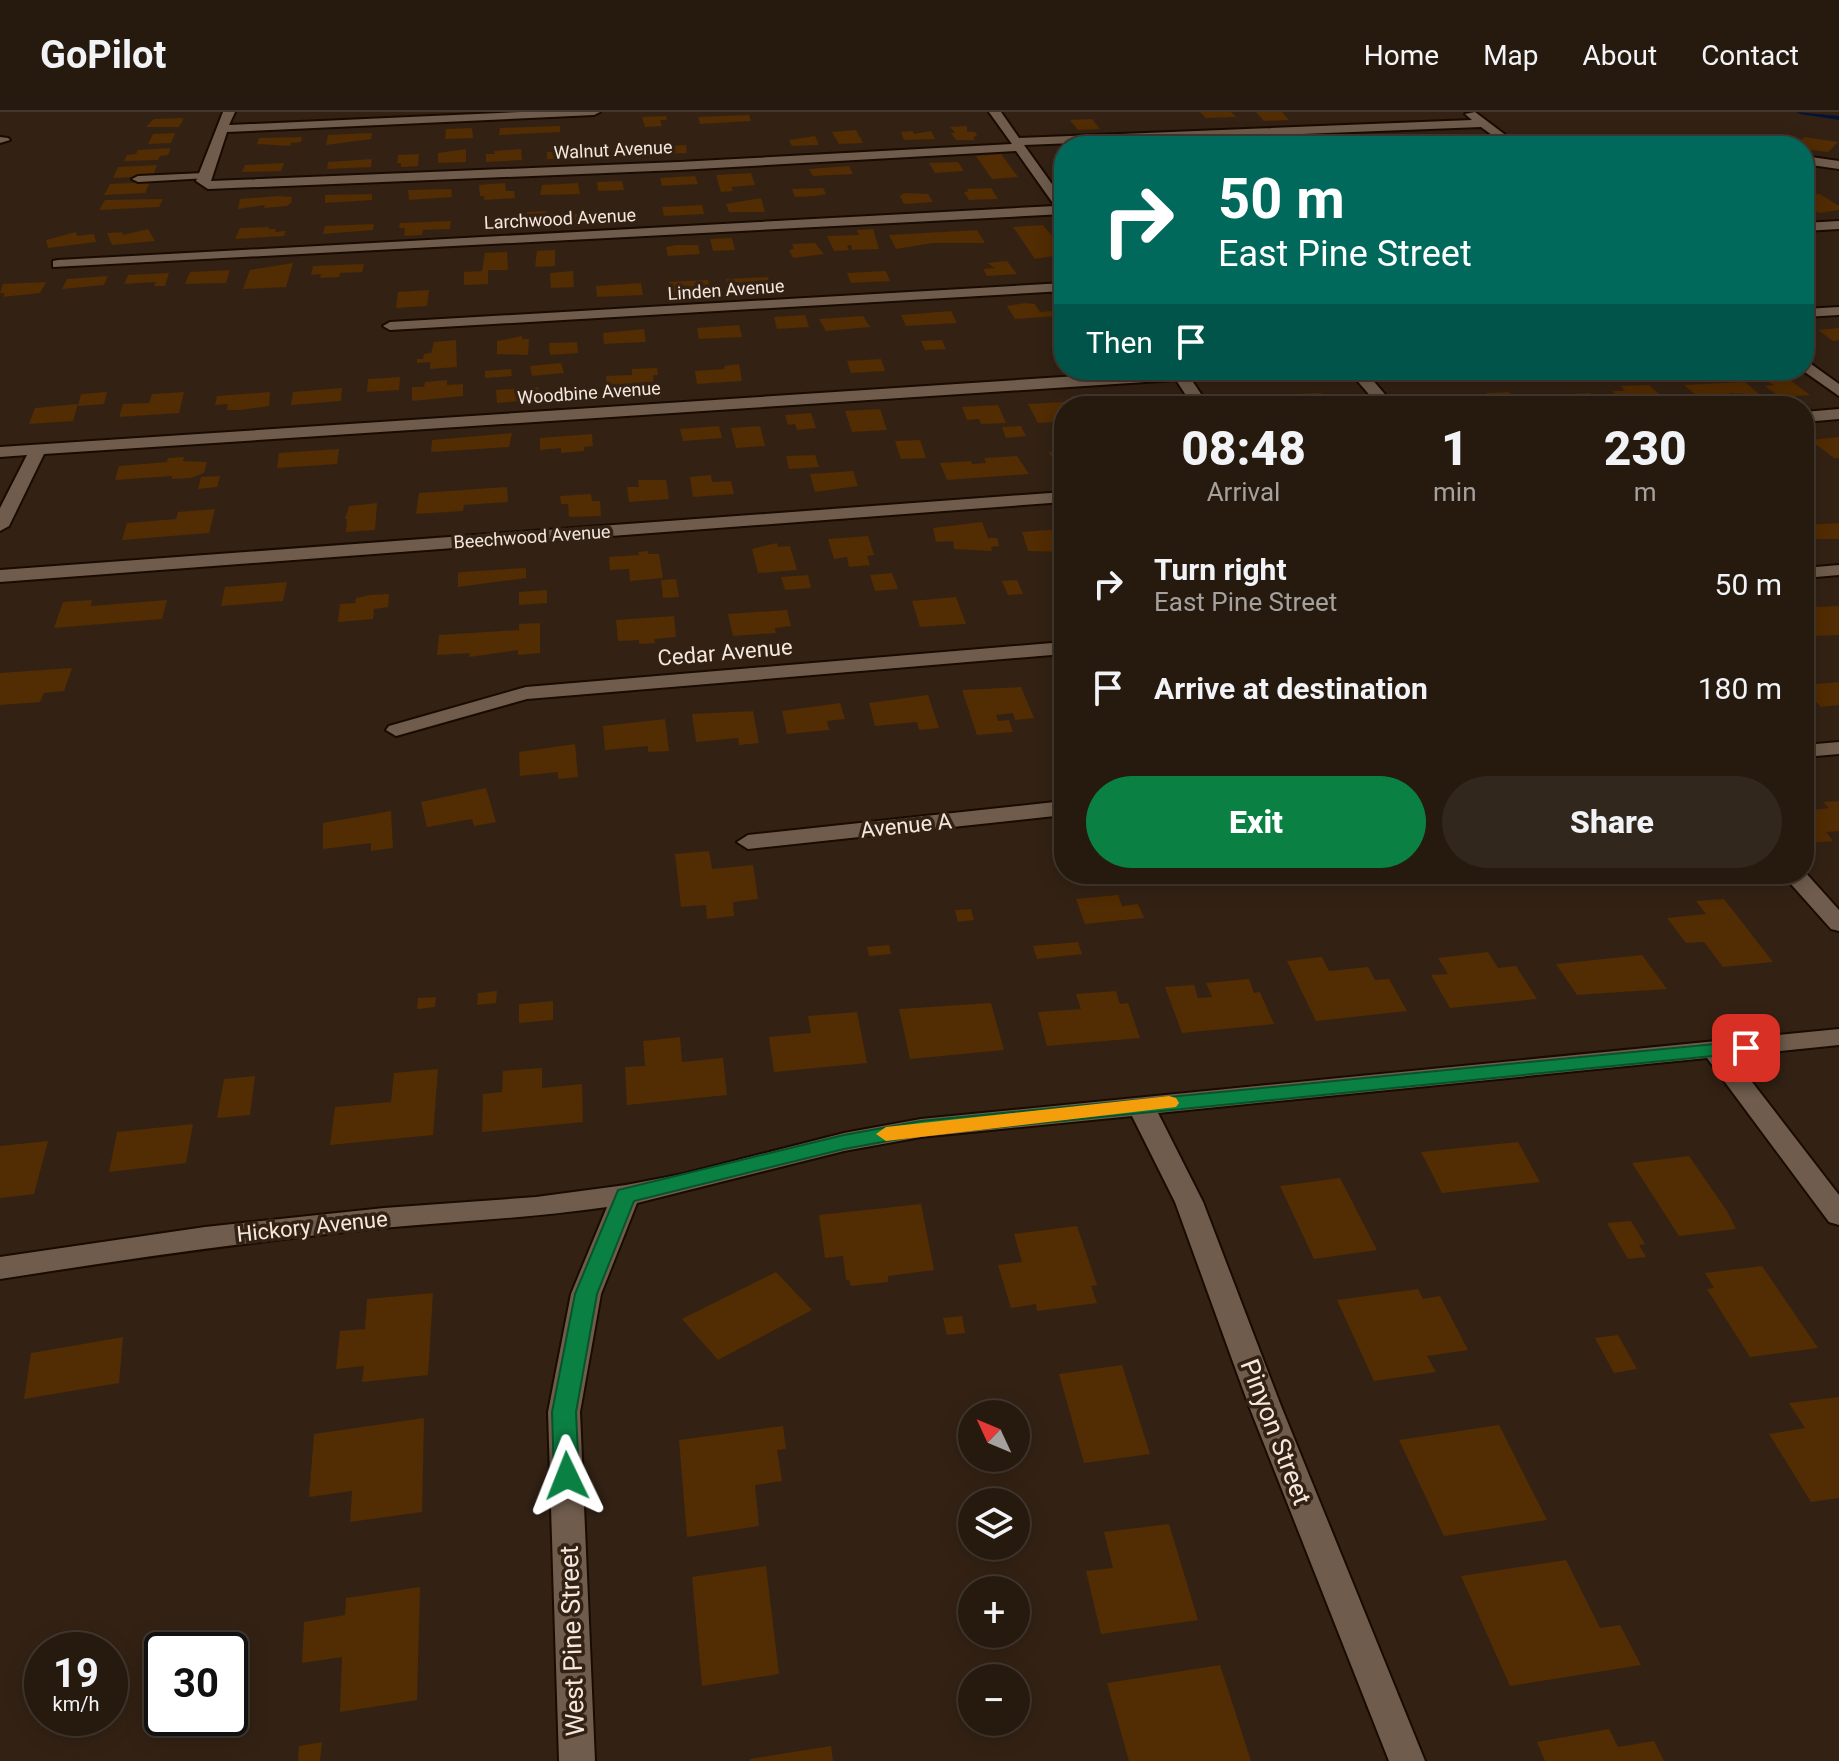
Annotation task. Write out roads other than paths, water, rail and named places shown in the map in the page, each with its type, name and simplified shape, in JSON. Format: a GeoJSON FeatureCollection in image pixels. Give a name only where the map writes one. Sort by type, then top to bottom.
{"type":"FeatureCollection","features":[{"type":"Feature","properties":{"kind":"street"},"geometry":{"type":"LineString","coordinates":[[206,180],[229,112]]}},
{"type":"Feature","properties":{"kind":"street"},"geometry":{"type":"LineString","coordinates":[[223,129],[594,112]]}},
{"type":"Feature","properties":{"kind":"street"},"geometry":{"type":"LineString","coordinates":[[995,112],[1054,196]]}},
{"type":"Feature","properties":{"kind":"street"},"geometry":{"type":"LineString","coordinates":[[1468,112],[1501,136]]}},
{"type":"Feature","properties":{"kind":"street","name":"Walnut Avenue"},"geometry":{"type":"LineString","coordinates":[[1196,136],[1484,123]]}},
{"type":"Feature","properties":{"kind":"street","name":"Walnut Avenue"},"geometry":{"type":"LineString","coordinates":[[206,180],[664,166],[1054,142]]}},
{"type":"Feature","properties":{"kind":"street"},"geometry":{"type":"LineString","coordinates":[[1814,161],[1839,165]]}},
{"type":"Feature","properties":{"kind":"street","name":"Larchwood Avenue"},"geometry":{"type":"LineString","coordinates":[[58,264],[1054,211]]}},
{"type":"Feature","properties":{"kind":"street"},"geometry":{"type":"LineString","coordinates":[[1814,226],[1839,225]]}},
{"type":"Feature","properties":{"kind":"street","name":"Linden Avenue"},"geometry":{"type":"LineString","coordinates":[[390,326],[1054,288]]}},
{"type":"Feature","properties":{"kind":"street"},"geometry":{"type":"LineString","coordinates":[[1814,312],[1839,311]]}},
{"type":"Feature","properties":{"kind":"street"},"geometry":{"type":"LineString","coordinates":[[1814,372],[1839,391]]}},
{"type":"Feature","properties":{"kind":"street","name":"Woodbine Avenue"},"geometry":{"type":"LineString","coordinates":[[0,452],[1060,380]]}},
{"type":"Feature","properties":{"kind":"street"},"geometry":{"type":"LineString","coordinates":[[1365,380],[1378,396]]}},
{"type":"Feature","properties":{"kind":"street"},"geometry":{"type":"LineString","coordinates":[[1814,416],[1839,414]]}},
{"type":"Feature","properties":{"kind":"street"},"geometry":{"type":"LineString","coordinates":[[0,526],[38,449]]}},
{"type":"Feature","properties":{"kind":"street","name":"Beechwood Avenue"},"geometry":{"type":"LineString","coordinates":[[0,576],[1054,498]]}},
{"type":"Feature","properties":{"kind":"street"},"geometry":{"type":"LineString","coordinates":[[1814,572],[1839,570]]}},
{"type":"Feature","properties":{"kind":"street","name":"Cedar Avenue"},"geometry":{"type":"LineString","coordinates":[[396,730],[526,693],[1054,649]]}},
{"type":"Feature","properties":{"kind":"street"},"geometry":{"type":"LineString","coordinates":[[1814,750],[1839,748]]}},
{"type":"Feature","properties":{"kind":"street","name":"Avenue A"},"geometry":{"type":"LineString","coordinates":[[748,842],[1054,809]]}},
{"type":"Feature","properties":{"kind":"street"},"geometry":{"type":"LineString","coordinates":[[1803,884],[1839,924]]}},
{"type":"Feature","properties":{"kind":"street","name":"Hickory Avenue"},"geometry":{"type":"LineString","coordinates":[[0,1268],[220,1236],[384,1218],[536,1207],[626,1195],[683,1184],[844,1142],[921,1128],[1839,1037]]}},
{"type":"Feature","properties":{"kind":"street"},"geometry":{"type":"LineString","coordinates":[[1715,1051],[1839,1215]]}},
{"type":"Feature","properties":{"kind":"street","name":"Pinyon Street"},"geometry":{"type":"LineString","coordinates":[[1140,1105],[1189,1202],[1265,1406],[1407,1761]]}},
{"type":"Feature","properties":{"kind":"street","name":"West Pine Street"},"geometry":{"type":"LineString","coordinates":[[577,1761],[564,1412],[586,1294],[626,1195]]}},
{"type":"Feature","properties":{"kind":"lane"},"geometry":{"type":"LineString","coordinates":[[138,179],[206,180]]}},
{"type":"Feature","properties":{"kind":"waterway"},"geometry":{"type":"LineString","coordinates":[[1800,112],[1839,118]]}}]}
